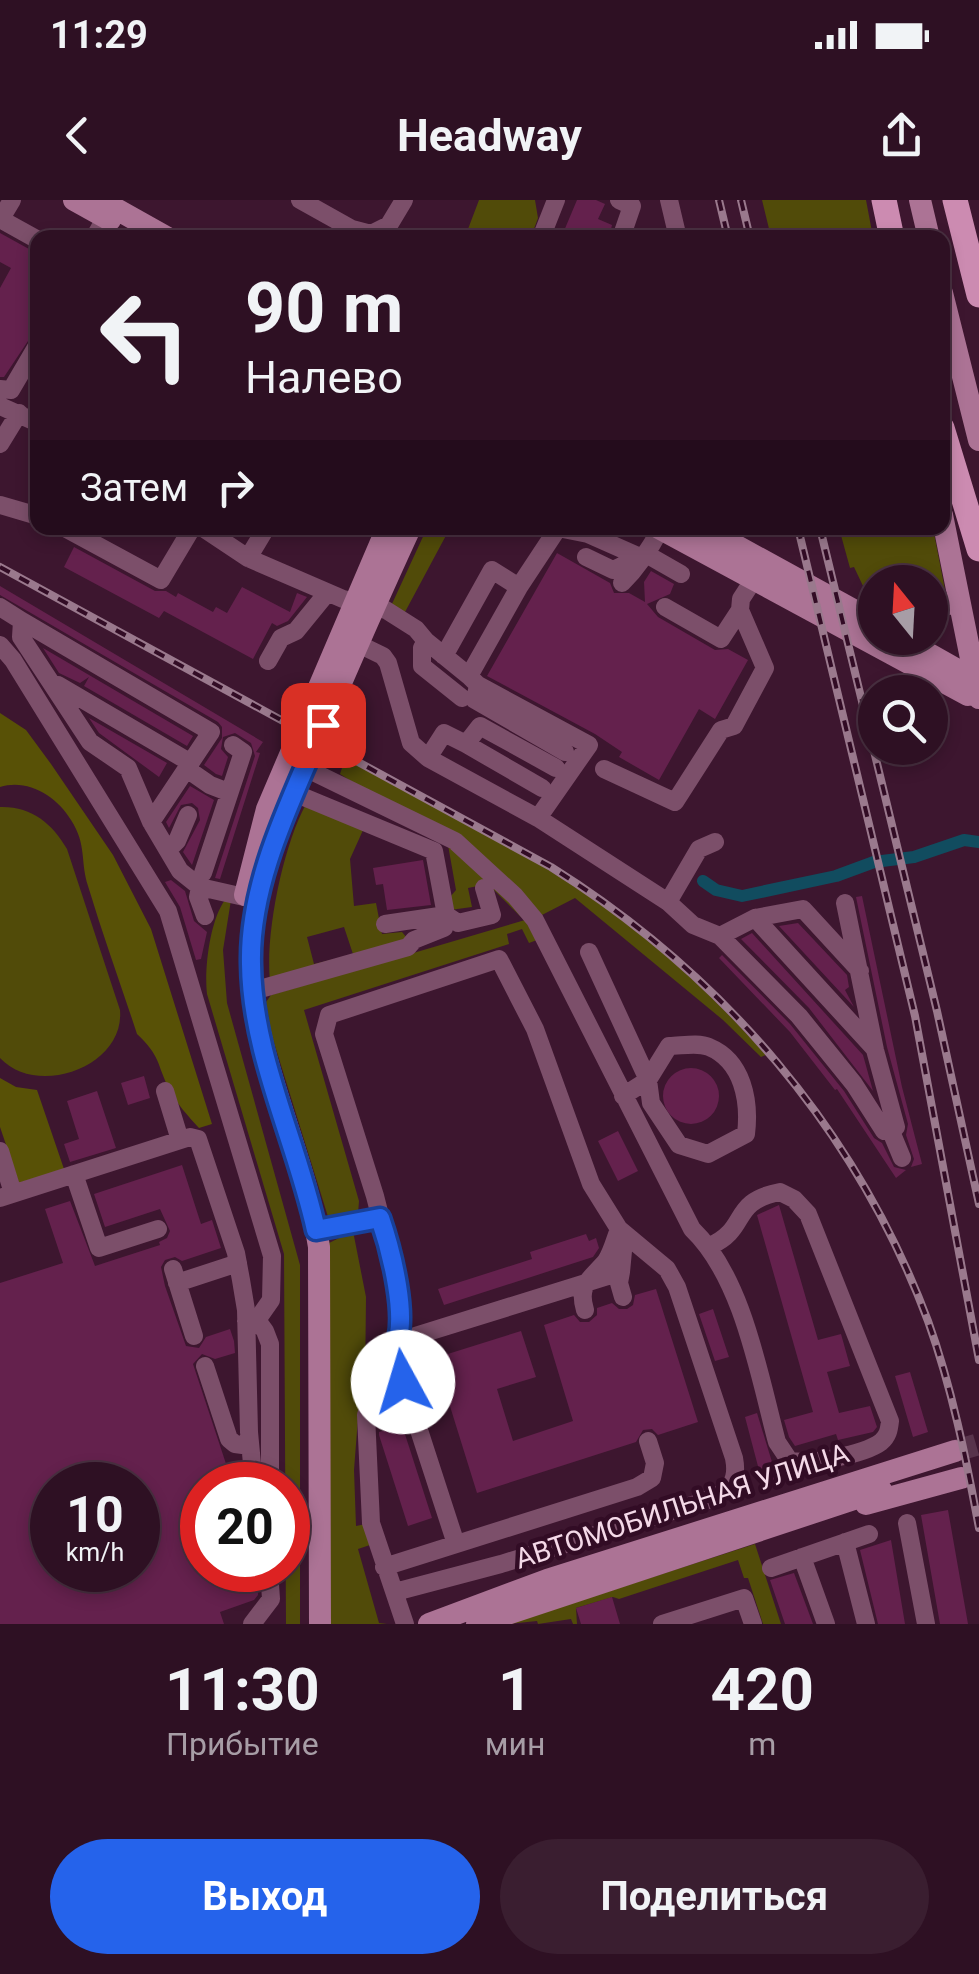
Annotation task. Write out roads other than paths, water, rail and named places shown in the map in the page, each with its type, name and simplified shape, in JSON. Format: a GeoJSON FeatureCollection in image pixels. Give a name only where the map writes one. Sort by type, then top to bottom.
{"type":"FeatureCollection","features":[{"type":"Feature","properties":{"kind":"highway"},"geometry":{"type":"LineString","coordinates":[[884,200],[890,230]]}},
{"type":"Feature","properties":{"kind":"highway"},"geometry":{"type":"LineString","coordinates":[[955,200],[979,295]]}},
{"type":"Feature","properties":{"kind":"highway"},"geometry":{"type":"LineString","coordinates":[[950,454],[979,549]]}},
{"type":"Feature","properties":{"kind":"main road"},"geometry":{"type":"LineString","coordinates":[[74,200],[149,230]]}},
{"type":"Feature","properties":{"kind":"main road"},"geometry":{"type":"LineString","coordinates":[[920,200],[927,230]]}},
{"type":"Feature","properties":{"kind":"main road"},"geometry":{"type":"LineString","coordinates":[[105,212],[131,230]]}},
{"type":"Feature","properties":{"kind":"main road"},"geometry":{"type":"LineString","coordinates":[[950,325],[979,440]]}},
{"type":"Feature","properties":{"kind":"main road"},"geometry":{"type":"LineString","coordinates":[[365,603],[385,535]]}},
{"type":"Feature","properties":{"kind":"main road"},"geometry":{"type":"LineString","coordinates":[[307,1624],[304,1244],[242,1015],[238,937],[267,809],[365,603],[406,535]]}},
{"type":"Feature","properties":{"kind":"main road"},"geometry":{"type":"LineString","coordinates":[[673,535],[970,689]]}},
{"type":"Feature","properties":{"kind":"main road"},"geometry":{"type":"LineString","coordinates":[[717,535],[858,612]]}},
{"type":"Feature","properties":{"kind":"main road"},"geometry":{"type":"LineString","coordinates":[[945,535],[970,689]]}},
{"type":"Feature","properties":{"kind":"main road"},"geometry":{"type":"LineString","coordinates":[[844,604],[858,604]]}},
{"type":"Feature","properties":{"kind":"main road"},"geometry":{"type":"LineString","coordinates":[[320,1624],[320,1272],[316,1230],[263,1044],[250,965],[256,910],[276,839],[349,639]]}},
{"type":"Feature","properties":{"kind":"main road"},"geometry":{"type":"LineString","coordinates":[[923,655],[970,689]]}},
{"type":"Feature","properties":{"kind":"main road","name":"АВТОМОБИЛЬНАЯ УЛИЦА"},"geometry":{"type":"LineString","coordinates":[[429,1624],[549,1588],[775,1526],[958,1465],[822,1493],[549,1588],[477,1624]]}},
{"type":"Feature","properties":{"kind":"lane"},"geometry":{"type":"LineString","coordinates":[[12,200],[0,219],[30,236]]}},
{"type":"Feature","properties":{"kind":"lane"},"geometry":{"type":"LineString","coordinates":[[300,200],[358,230]]}},
{"type":"Feature","properties":{"kind":"lane"},"geometry":{"type":"LineString","coordinates":[[380,230],[388,226],[404,200]]}},
{"type":"Feature","properties":{"kind":"lane"},"geometry":{"type":"LineString","coordinates":[[544,230],[556,200]]}},
{"type":"Feature","properties":{"kind":"lane"},"geometry":{"type":"LineString","coordinates":[[619,200],[632,206],[624,230]]}},
{"type":"Feature","properties":{"kind":"lane"},"geometry":{"type":"LineString","coordinates":[[669,200],[676,230]]}},
{"type":"Feature","properties":{"kind":"lane"},"geometry":{"type":"LineString","coordinates":[[0,390],[11,390],[30,358]]}},
{"type":"Feature","properties":{"kind":"lane"},"geometry":{"type":"LineString","coordinates":[[0,406],[30,420]]}},
{"type":"Feature","properties":{"kind":"lane"},"geometry":{"type":"LineString","coordinates":[[0,444],[18,413]]}},
{"type":"Feature","properties":{"kind":"lane"},"geometry":{"type":"LineString","coordinates":[[0,506],[30,514]]}},
{"type":"Feature","properties":{"kind":"lane"},"geometry":{"type":"LineString","coordinates":[[78,535],[161,580],[188,535]]}},
{"type":"Feature","properties":{"kind":"lane"},"geometry":{"type":"LineString","coordinates":[[214,535],[248,558],[326,593],[365,603],[408,622],[473,681],[589,745],[538,818]]}},
{"type":"Feature","properties":{"kind":"lane"},"geometry":{"type":"LineString","coordinates":[[248,558],[262,535]]}},
{"type":"Feature","properties":{"kind":"lane"},"geometry":{"type":"LineString","coordinates":[[466,744],[480,726],[561,760],[476,700],[473,681],[519,588],[553,535]]}},
{"type":"Feature","properties":{"kind":"lane"},"geometry":{"type":"LineString","coordinates":[[591,535],[682,574]]}},
{"type":"Feature","properties":{"kind":"lane"},"geometry":{"type":"LineString","coordinates":[[622,583],[656,535]]}},
{"type":"Feature","properties":{"kind":"lane"},"geometry":{"type":"LineString","coordinates":[[586,557],[613,570],[643,555]]}},
{"type":"Feature","properties":{"kind":"lane"},"geometry":{"type":"LineString","coordinates":[[444,656],[492,570],[519,588]]}},
{"type":"Feature","properties":{"kind":"lane"},"geometry":{"type":"LineString","coordinates":[[665,608],[721,639],[754,579]]}},
{"type":"Feature","properties":{"kind":"lane"},"geometry":{"type":"LineString","coordinates":[[268,661],[282,638],[296,631],[326,593]]}},
{"type":"Feature","properties":{"kind":"lane"},"geometry":{"type":"LineString","coordinates":[[0,608],[211,732],[151,822]]}},
{"type":"Feature","properties":{"kind":"lane"},"geometry":{"type":"LineString","coordinates":[[604,769],[675,802],[722,730],[734,726],[764,668],[740,610]]}},
{"type":"Feature","properties":{"kind":"lane"},"geometry":{"type":"LineString","coordinates":[[22,621],[20,637],[90,742],[128,768],[151,822],[180,871],[244,897]]}},
{"type":"Feature","properties":{"kind":"lane"},"geometry":{"type":"LineString","coordinates":[[349,639],[383,656],[388,663],[411,743],[428,758],[538,818],[668,902],[693,924],[720,936],[799,1016],[854,1084],[884,1131],[896,1126],[875,1050],[845,903]]}},
{"type":"Feature","properties":{"kind":"lane"},"geometry":{"type":"LineString","coordinates":[[426,642],[422,666],[462,698]]}},
{"type":"Feature","properties":{"kind":"lane"},"geometry":{"type":"LineString","coordinates":[[0,645],[23,676],[172,921],[272,1256],[271,1300],[251,1321]]}},
{"type":"Feature","properties":{"kind":"lane"},"geometry":{"type":"LineString","coordinates":[[52,682],[189,766],[214,793]]}},
{"type":"Feature","properties":{"kind":"lane"},"geometry":{"type":"LineString","coordinates":[[428,758],[444,733],[542,788]]}},
{"type":"Feature","properties":{"kind":"lane"},"geometry":{"type":"LineString","coordinates":[[205,916],[198,896],[214,793],[243,752],[233,745]]}},
{"type":"Feature","properties":{"kind":"lane"},"geometry":{"type":"LineString","coordinates":[[305,768],[455,841],[516,896],[534,920],[692,1229],[710,1246],[738,1304],[778,1442],[788,1460],[800,1464],[814,1462],[880,1443],[888,1433],[890,1421],[808,1214],[780,1192],[764,1195],[746,1204],[726,1239],[710,1246]]}},
{"type":"Feature","properties":{"kind":"lane"},"geometry":{"type":"LineString","coordinates":[[253,992],[408,946],[444,928],[446,915],[434,851],[294,792]]}},
{"type":"Feature","properties":{"kind":"lane"},"geometry":{"type":"LineString","coordinates":[[168,850],[178,841],[188,815]]}},
{"type":"Feature","properties":{"kind":"lane"},"geometry":{"type":"LineString","coordinates":[[668,902],[699,849],[715,842]]}},
{"type":"Feature","properties":{"kind":"lane"},"geometry":{"type":"LineString","coordinates":[[384,924],[446,915],[458,923],[492,915],[484,888]]}},
{"type":"Feature","properties":{"kind":"lane"},"geometry":{"type":"LineString","coordinates":[[720,936],[756,918],[803,909],[861,971]]}},
{"type":"Feature","properties":{"kind":"lane"},"geometry":{"type":"LineString","coordinates":[[756,918],[875,1050]]}},
{"type":"Feature","properties":{"kind":"lane"},"geometry":{"type":"LineString","coordinates":[[589,952],[648,1080],[650,1103],[679,1144],[708,1154],[746,1134],[750,1105],[731,1061],[706,1045],[670,1046],[648,1080],[623,1096]]}},
{"type":"Feature","properties":{"kind":"lane"},"geometry":{"type":"LineString","coordinates":[[456,1544],[396,1346],[398,1286],[324,1034],[329,1015],[498,960],[535,1028],[591,1184],[619,1230],[624,1251],[619,1283],[623,1297]]}},
{"type":"Feature","properties":{"kind":"lane"},"geometry":{"type":"LineString","coordinates":[[165,1090],[180,1140]]}},
{"type":"Feature","properties":{"kind":"lane"},"geometry":{"type":"LineString","coordinates":[[890,1129],[902,1158]]}},
{"type":"Feature","properties":{"kind":"lane"},"geometry":{"type":"LineString","coordinates":[[1,1156],[7,1196],[190,1137],[198,1139],[238,1263],[251,1321],[252,1462]]}},
{"type":"Feature","properties":{"kind":"lane"},"geometry":{"type":"LineString","coordinates":[[74,1174],[98,1248],[158,1229]]}},
{"type":"Feature","properties":{"kind":"lane"},"geometry":{"type":"LineString","coordinates":[[316,1230],[380,1218]]}},
{"type":"Feature","properties":{"kind":"lane"},"geometry":{"type":"LineString","coordinates":[[585,1310],[584,1284],[606,1260],[619,1230]]}},
{"type":"Feature","properties":{"kind":"lane"},"geometry":{"type":"LineString","coordinates":[[395,1592],[705,1501],[723,1494],[733,1484],[737,1472],[734,1458],[678,1286],[667,1269],[619,1230]]}},
{"type":"Feature","properties":{"kind":"lane"},"geometry":{"type":"LineString","coordinates":[[194,1336],[175,1276],[238,1263]]}},
{"type":"Feature","properties":{"kind":"lane"},"geometry":{"type":"LineString","coordinates":[[403,1619],[371,1523],[366,1414],[383,1364],[396,1346],[621,1272]]}},
{"type":"Feature","properties":{"kind":"lane"},"geometry":{"type":"LineString","coordinates":[[251,1321],[269,1337],[270,1344],[270,1462]]}},
{"type":"Feature","properties":{"kind":"lane"},"geometry":{"type":"LineString","coordinates":[[204,1366],[229,1439],[250,1446]]}},
{"type":"Feature","properties":{"kind":"lane"},"geometry":{"type":"LineString","coordinates":[[384,1567],[637,1488],[652,1478],[655,1463],[648,1441]]}},
{"type":"Feature","properties":{"kind":"lane"},"geometry":{"type":"LineString","coordinates":[[814,1462],[822,1493]]}},
{"type":"Feature","properties":{"kind":"lane"},"geometry":{"type":"LineString","coordinates":[[907,1523],[926,1624]]}},
{"type":"Feature","properties":{"kind":"lane"},"geometry":{"type":"LineString","coordinates":[[771,1568],[869,1534]]}},
{"type":"Feature","properties":{"kind":"lane"},"geometry":{"type":"LineString","coordinates":[[846,1542],[866,1624]]}},
{"type":"Feature","properties":{"kind":"lane"},"geometry":{"type":"LineString","coordinates":[[802,1557],[826,1624]]}},
{"type":"Feature","properties":{"kind":"lane"},"geometry":{"type":"LineString","coordinates":[[252,1624],[271,1599],[271,1592]]}},
{"type":"Feature","properties":{"kind":"lane"},"geometry":{"type":"LineString","coordinates":[[662,1624],[744,1598],[753,1624]]}},
{"type":"Feature","properties":{"kind":"waterway"},"geometry":{"type":"LineString","coordinates":[[703,881],[716,890],[742,896],[836,876],[874,862],[914,857],[964,840],[979,842]]}},
{"type":"Feature","properties":{"kind":"tunnel"},"geometry":{"type":"LineString","coordinates":[[955,1451],[979,1444]]}},
{"type":"Feature","properties":{"kind":"railway"},"geometry":{"type":"LineString","coordinates":[[719,200],[726,230]]}},
{"type":"Feature","properties":{"kind":"railway"},"geometry":{"type":"LineString","coordinates":[[741,200],[748,230]]}},
{"type":"Feature","properties":{"kind":"railway"},"geometry":{"type":"LineString","coordinates":[[800,535],[915,1016],[979,1360]]}},
{"type":"Feature","properties":{"kind":"railway"},"geometry":{"type":"LineString","coordinates":[[822,535],[937,1011],[979,1204]]}},
{"type":"Feature","properties":{"kind":"railway"},"geometry":{"type":"LineString","coordinates":[[0,567],[551,867],[672,956],[727,1007],[822,1121],[863,1184],[898,1251],[928,1321],[944,1372],[979,1528]]}}]}
